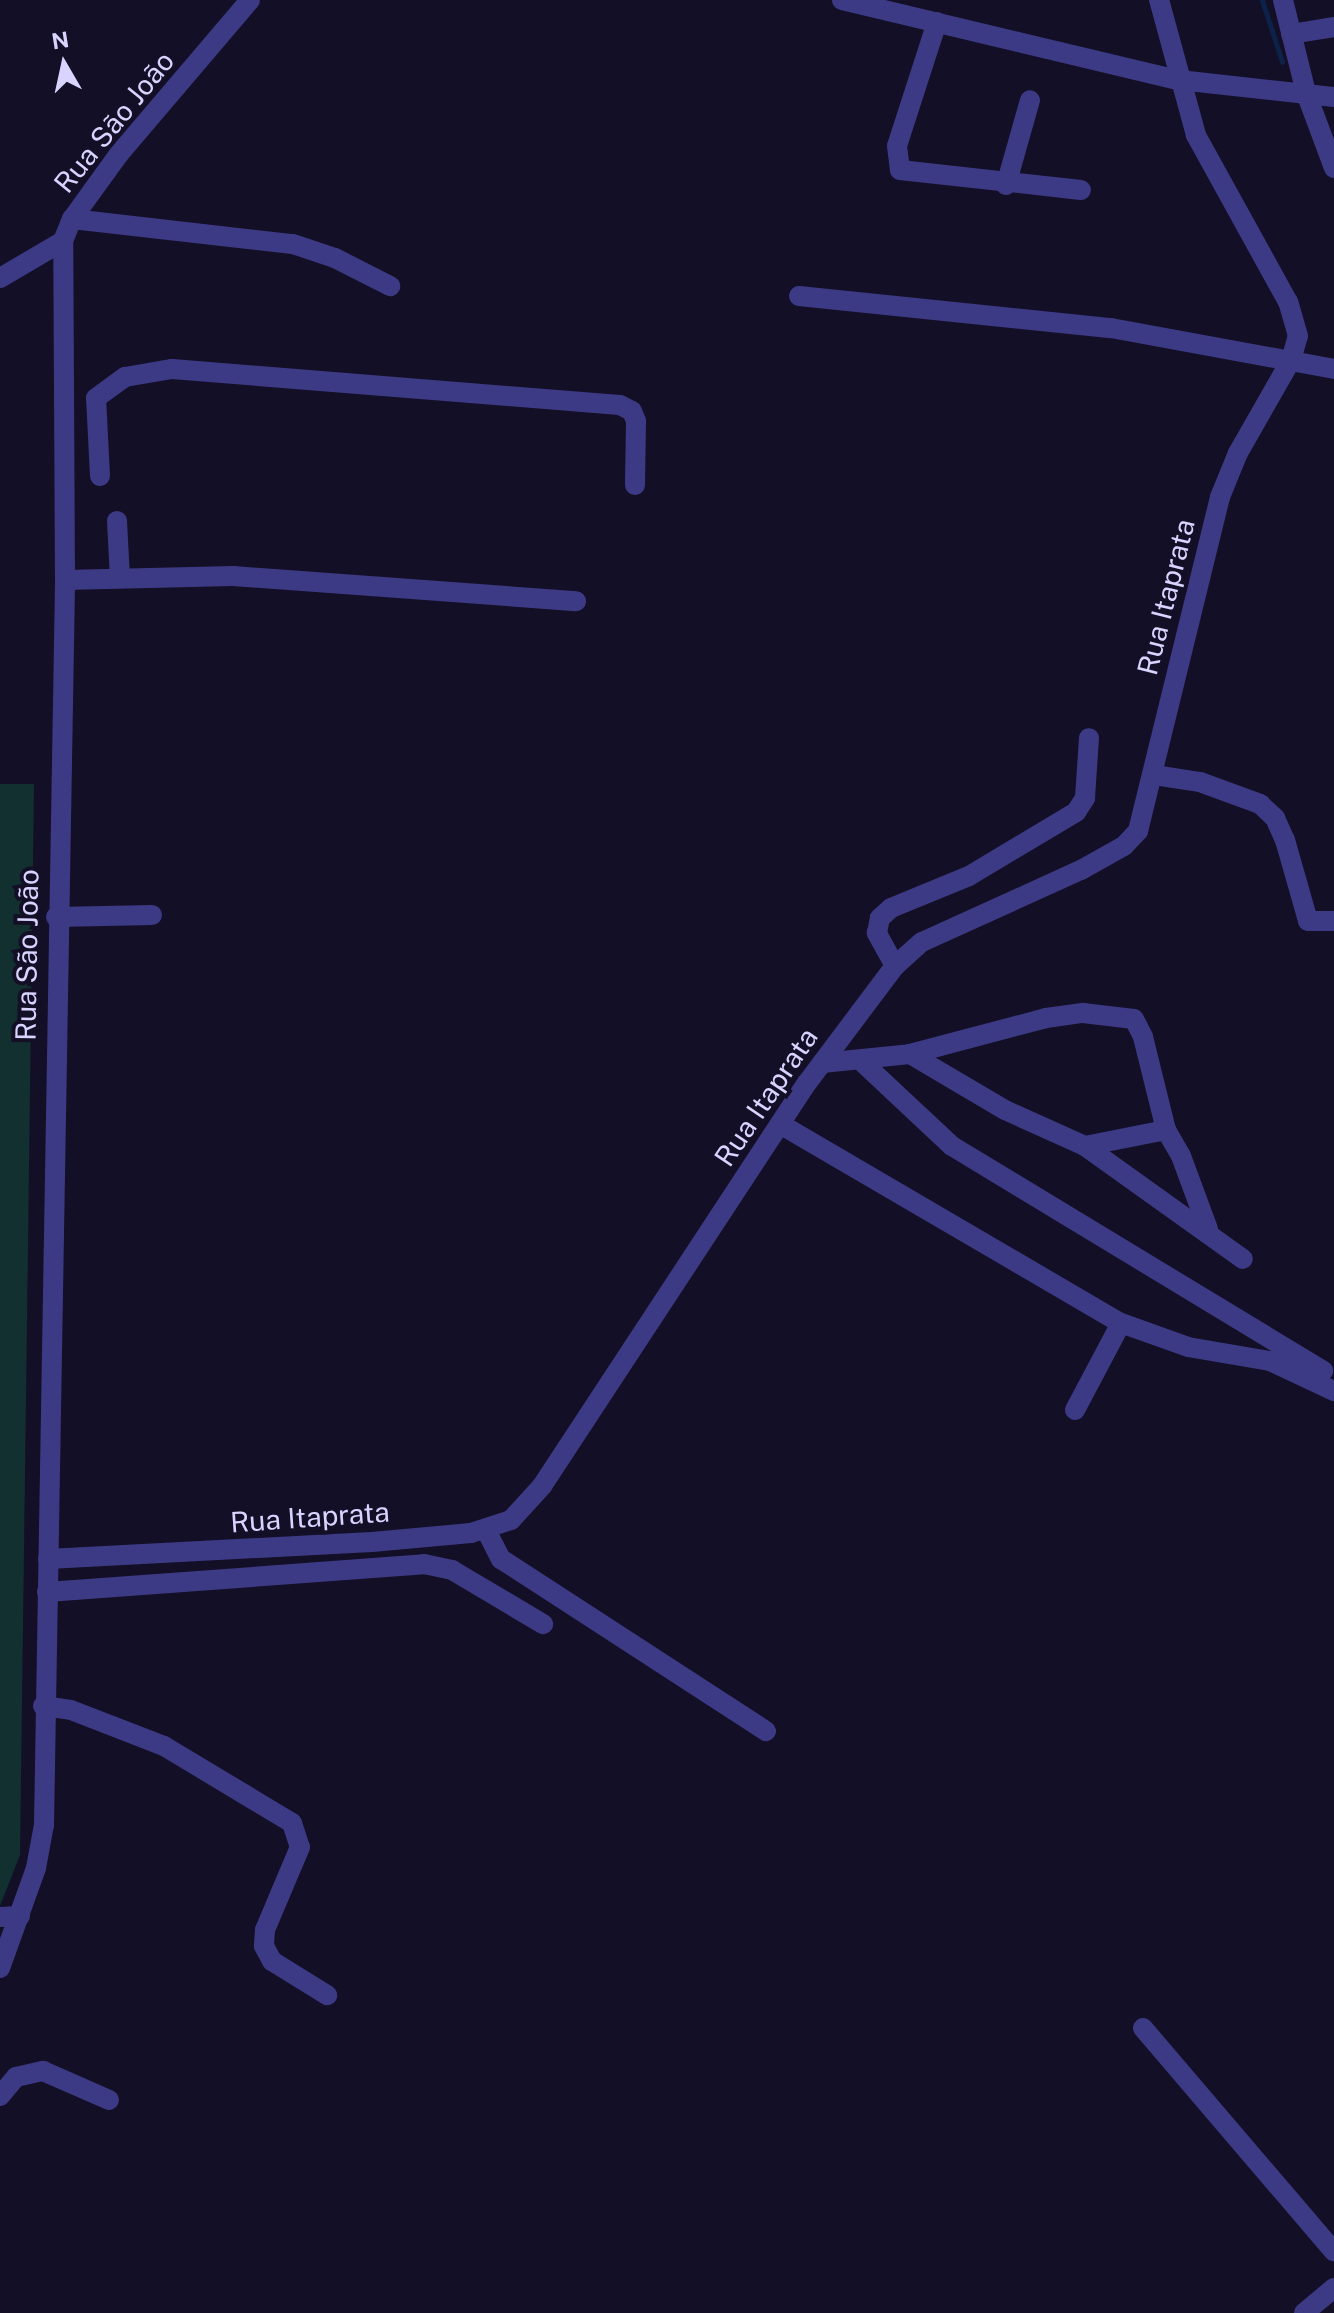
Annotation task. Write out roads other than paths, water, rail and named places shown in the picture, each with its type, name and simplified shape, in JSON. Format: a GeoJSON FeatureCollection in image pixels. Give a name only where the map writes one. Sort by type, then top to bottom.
{"type":"FeatureCollection","features":[{"type":"Feature","properties":{"kind":"street","name":"Rua São João"},"geometry":{"type":"LineString","coordinates":[[0,1968],[10,1917],[44,1825],[43,1706],[48,1559],[56,917],[65,580],[63,241],[72,219],[119,154],[250,0]]}},
{"type":"Feature","properties":{"kind":"street"},"geometry":{"type":"LineString","coordinates":[[842,0],[1179,80],[1334,97]]}},
{"type":"Feature","properties":{"kind":"street"},"geometry":{"type":"LineString","coordinates":[[1159,0],[1196,135],[1291,312],[1298,336],[1291,360]]}},
{"type":"Feature","properties":{"kind":"street"},"geometry":{"type":"LineString","coordinates":[[1283,0],[1306,93],[1334,168]]}},
{"type":"Feature","properties":{"kind":"street"},"geometry":{"type":"LineString","coordinates":[[937,22],[894,158],[900,170],[911,175],[1081,190]]}},
{"type":"Feature","properties":{"kind":"street"},"geometry":{"type":"LineString","coordinates":[[1291,34],[1334,27]]}},
{"type":"Feature","properties":{"kind":"street"},"geometry":{"type":"LineString","coordinates":[[1006,185],[1030,100]]}},
{"type":"Feature","properties":{"kind":"street"},"geometry":{"type":"LineString","coordinates":[[72,219],[293,244],[335,258],[390,286]]}},
{"type":"Feature","properties":{"kind":"street"},"geometry":{"type":"LineString","coordinates":[[0,278],[63,241]]}},
{"type":"Feature","properties":{"kind":"street"},"geometry":{"type":"LineString","coordinates":[[799,296],[1111,328],[1334,369]]}},
{"type":"Feature","properties":{"kind":"street","name":"Rua Itaprata"},"geometry":{"type":"LineString","coordinates":[[48,1559],[304,1547],[486,1530],[511,1520],[542,1486],[780,1124],[895,966],[922,942],[1124,846],[1138,831],[1220,497],[1238,453],[1291,360]]}},
{"type":"Feature","properties":{"kind":"street"},"geometry":{"type":"LineString","coordinates":[[64,399],[96,398],[125,377],[172,369],[620,405],[632,411],[636,421],[635,485]]}},
{"type":"Feature","properties":{"kind":"street"},"geometry":{"type":"LineString","coordinates":[[96,398],[100,476]]}},
{"type":"Feature","properties":{"kind":"street"},"geometry":{"type":"LineString","coordinates":[[117,521],[120,578]]}},
{"type":"Feature","properties":{"kind":"street"},"geometry":{"type":"LineString","coordinates":[[65,580],[233,576],[576,601]]}},
{"type":"Feature","properties":{"kind":"street"},"geometry":{"type":"LineString","coordinates":[[895,966],[877,933],[880,918],[891,908],[969,876],[1076,812],[1085,798],[1089,738]]}},
{"type":"Feature","properties":{"kind":"street"},"geometry":{"type":"LineString","coordinates":[[1154,775],[1200,782],[1260,804],[1275,818],[1285,840],[1308,921],[1334,921]]}},
{"type":"Feature","properties":{"kind":"street"},"geometry":{"type":"LineString","coordinates":[[56,917],[152,915]]}},
{"type":"Feature","properties":{"kind":"street"},"geometry":{"type":"LineString","coordinates":[[822,1063],[910,1054],[1002,1027],[1083,1013],[1134,1019],[1143,1037],[1166,1130],[1181,1156],[1208,1229]]}},
{"type":"Feature","properties":{"kind":"street"},"geometry":{"type":"LineString","coordinates":[[910,1054],[1005,1110],[1085,1146],[1208,1229],[1243,1259]]}},
{"type":"Feature","properties":{"kind":"street"},"geometry":{"type":"LineString","coordinates":[[860,1060],[952,1146],[1334,1377]]}},
{"type":"Feature","properties":{"kind":"street"},"geometry":{"type":"LineString","coordinates":[[780,1124],[1121,1323],[1188,1347],[1270,1361],[1334,1391]]}},
{"type":"Feature","properties":{"kind":"street"},"geometry":{"type":"LineString","coordinates":[[1085,1146],[1166,1130]]}},
{"type":"Feature","properties":{"kind":"street"},"geometry":{"type":"LineString","coordinates":[[1075,1410],[1121,1323]]}},
{"type":"Feature","properties":{"kind":"street"},"geometry":{"type":"LineString","coordinates":[[486,1530],[501,1559],[766,1731]]}},
{"type":"Feature","properties":{"kind":"street"},"geometry":{"type":"LineString","coordinates":[[47,1592],[424,1564],[452,1570],[543,1624]]}},
{"type":"Feature","properties":{"kind":"street"},"geometry":{"type":"LineString","coordinates":[[43,1706],[71,1710],[164,1746],[292,1823],[300,1847],[265,1930],[264,1946],[272,1961],[327,1995]]}},
{"type":"Feature","properties":{"kind":"street"},"geometry":{"type":"LineString","coordinates":[[1143,2028],[1334,2252]]}},
{"type":"Feature","properties":{"kind":"street"},"geometry":{"type":"LineString","coordinates":[[0,2096],[16,2077],[43,2071],[109,2100]]}},
{"type":"Feature","properties":{"kind":"street"},"geometry":{"type":"LineString","coordinates":[[1304,2313],[1334,2288]]}},
{"type":"Feature","properties":{"kind":"waterway"},"geometry":{"type":"LineString","coordinates":[[1262,0],[1282,62]]}}]}
